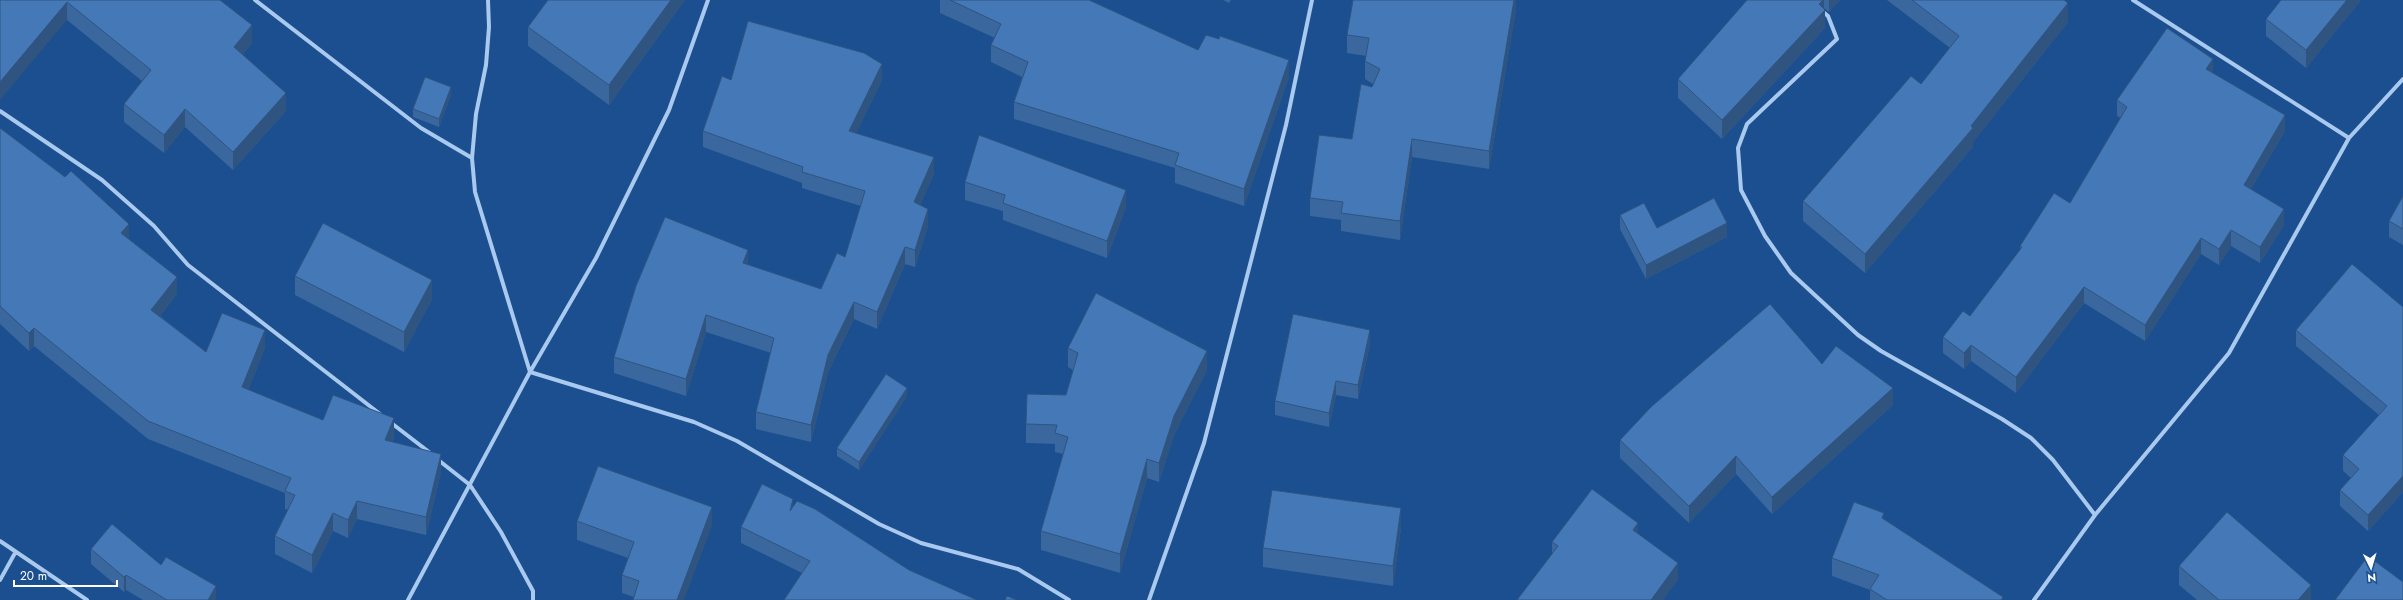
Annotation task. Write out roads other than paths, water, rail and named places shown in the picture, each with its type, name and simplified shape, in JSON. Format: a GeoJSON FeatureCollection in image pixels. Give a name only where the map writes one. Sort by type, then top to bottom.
{"type":"FeatureCollection","features":[{"type":"Feature","properties":{"kind":"street"},"geometry":{"type":"LineString","coordinates":[[255,0],[421,128],[472,158]]}},
{"type":"Feature","properties":{"kind":"street"},"geometry":{"type":"LineString","coordinates":[[488,0],[489,28],[486,65],[476,114],[472,158],[474,192],[530,372]]}},
{"type":"Feature","properties":{"kind":"street"},"geometry":{"type":"LineString","coordinates":[[408,600],[530,372],[596,258],[669,110],[708,0]]}},
{"type":"Feature","properties":{"kind":"street"},"geometry":{"type":"LineString","coordinates":[[1149,600],[1204,443],[1286,125],[1312,0]]}},
{"type":"Feature","properties":{"kind":"street"},"geometry":{"type":"LineString","coordinates":[[2133,0],[2349,138]]}},
{"type":"Feature","properties":{"kind":"street"},"geometry":{"type":"LineString","coordinates":[[1818,8],[1828,16],[1837,39],[1747,124],[1738,148],[1740,190],[1764,236],[1791,274],[1858,335],[1881,351],[2002,419],[2031,438],[2053,460],[2095,515]]}},
{"type":"Feature","properties":{"kind":"street"},"geometry":{"type":"LineString","coordinates":[[2034,600],[2095,515],[2229,353],[2349,138],[2403,79]]}},
{"type":"Feature","properties":{"kind":"street"},"geometry":{"type":"LineString","coordinates":[[0,111],[39,135],[102,180],[154,226],[188,265],[470,485],[501,532],[533,591],[534,600]]}},
{"type":"Feature","properties":{"kind":"street"},"geometry":{"type":"LineString","coordinates":[[530,372],[694,422],[737,441],[879,524],[921,543],[1018,569],[1068,600]]}},
{"type":"Feature","properties":{"kind":"street"},"geometry":{"type":"LineString","coordinates":[[0,541],[15,553],[87,600]]}},
{"type":"Feature","properties":{"kind":"street"},"geometry":{"type":"LineString","coordinates":[[0,580],[15,553]]}}]}
